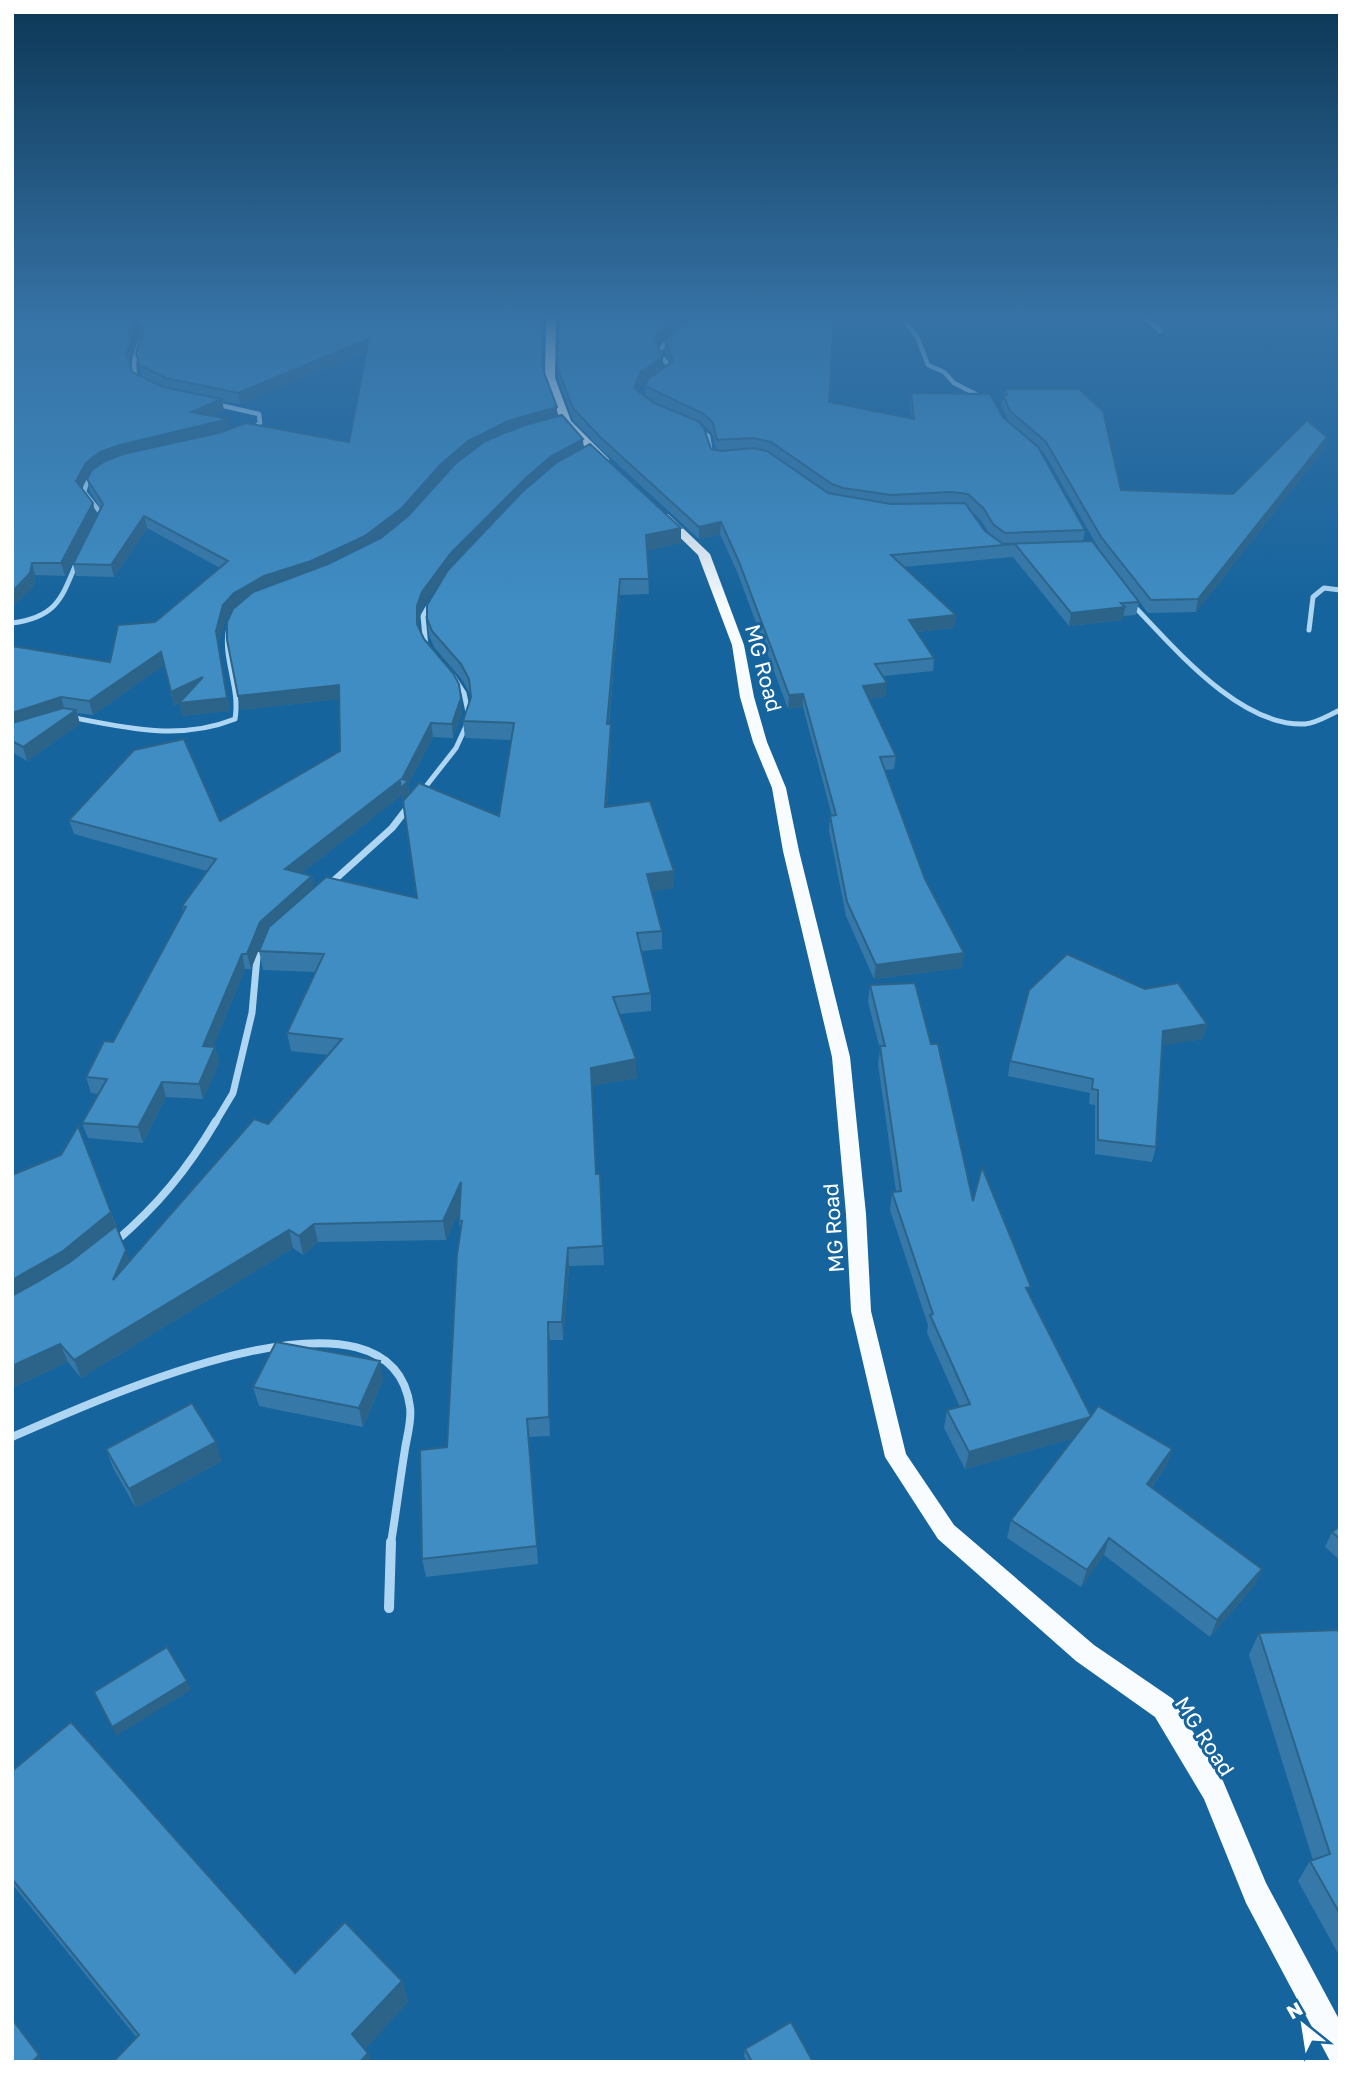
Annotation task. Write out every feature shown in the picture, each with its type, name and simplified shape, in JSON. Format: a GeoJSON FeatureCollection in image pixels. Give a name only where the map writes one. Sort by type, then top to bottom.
{"type":"FeatureCollection","features":[{"type":"Feature","properties":{"kind":"main road"},"geometry":{"type":"LineString","coordinates":[[559,414],[561,423],[588,454],[619,473]]}},
{"type":"Feature","properties":{"kind":"main road","name":"MG Road"},"geometry":{"type":"LineString","coordinates":[[647,500],[704,554],[738,645],[747,697],[760,742],[779,788],[791,851],[841,1057],[856,1214],[861,1311],[896,1457],[946,1532],[1085,1653],[1164,1708],[1214,1790],[1256,1893],[1340,2051]]}},
{"type":"Feature","properties":{"kind":"street"},"geometry":{"type":"LineString","coordinates":[[239,433],[258,426],[261,419],[257,414]]}},
{"type":"Feature","properties":{"kind":"street"},"geometry":{"type":"LineString","coordinates":[[695,427],[708,436],[711,454],[716,458]]}},
{"type":"Feature","properties":{"kind":"street"},"geometry":{"type":"LineString","coordinates":[[94,527],[100,515],[84,492],[87,482],[95,475]]}},
{"type":"Feature","properties":{"kind":"street"},"geometry":{"type":"LineString","coordinates":[[12,623],[34,619],[57,607],[80,553]]}},
{"type":"Feature","properties":{"kind":"street"},"geometry":{"type":"LineString","coordinates":[[1309,630],[1312,597],[1324,588],[1340,590]]}},
{"type":"Feature","properties":{"kind":"street"},"geometry":{"type":"LineString","coordinates":[[432,657],[425,645],[423,616],[435,595]]}},
{"type":"Feature","properties":{"kind":"street"},"geometry":{"type":"LineString","coordinates":[[1128,600],[1202,674],[1239,704],[1267,717],[1306,724],[1340,710]]}},
{"type":"Feature","properties":{"kind":"street"},"geometry":{"type":"LineString","coordinates":[[65,716],[179,732],[219,727],[235,719],[238,710],[226,665],[224,635],[234,616]]}},
{"type":"Feature","properties":{"kind":"street"},"geometry":{"type":"LineString","coordinates":[[327,888],[392,828],[456,748],[467,725],[468,704],[463,689],[449,671]]}},
{"type":"Feature","properties":{"kind":"street"},"geometry":{"type":"LineString","coordinates":[[105,1252],[154,1208],[200,1148],[233,1093],[252,1013],[257,957],[268,941]]}},
{"type":"Feature","properties":{"kind":"street"},"geometry":{"type":"LineString","coordinates":[[12,1437],[132,1388],[224,1357],[273,1346],[317,1341],[354,1347],[377,1355],[394,1369],[406,1388],[411,1409],[390,1550],[389,1608]]}},
{"type":"Feature","properties":{"kind":"building"},"geometry":{"type":"Polygon","coordinates":[[[12,414],[201,414],[229,419],[120,445],[100,452],[86,463],[76,481],[93,503],[61,563],[32,563],[30,573],[12,592],[12,414]]]}},
{"type":"Feature","properties":{"kind":"building"},"geometry":{"type":"Polygon","coordinates":[[[354,414],[533,414],[508,421],[468,441],[440,465],[402,508],[365,536],[311,561],[264,576],[234,593],[223,605],[216,631],[227,698],[179,703],[203,677],[171,692],[161,652],[89,701],[61,697],[12,713],[12,646],[110,662],[118,625],[155,622],[228,561],[144,516],[111,565],[73,564],[103,504],[87,479],[92,470],[123,454],[218,433],[246,423],[349,442],[354,414]]]}},
{"type":"Feature","properties":{"kind":"building"},"geometry":{"type":"Polygon","coordinates":[[[578,414],[680,414],[698,421],[704,428],[711,449],[722,451],[753,448],[767,451],[828,493],[891,504],[965,503],[985,531],[1003,544],[1092,541],[1139,602],[1121,603],[1125,607],[1071,613],[1015,544],[891,555],[956,615],[909,620],[934,658],[875,664],[887,683],[863,686],[896,756],[880,757],[925,879],[964,953],[876,965],[847,902],[830,816],[836,815],[803,694],[789,695],[739,562],[721,522],[699,527],[578,414]]]}},
{"type":"Feature","properties":{"kind":"building"},"geometry":{"type":"Polygon","coordinates":[[[704,414],[888,414],[914,419],[913,414],[1001,414],[1038,447],[1085,530],[1005,533],[993,524],[984,509],[968,494],[951,492],[891,495],[843,488],[832,484],[771,442],[753,438],[717,440],[713,423],[704,414]]]}},
{"type":"Feature","properties":{"kind":"building"},"geometry":{"type":"Polygon","coordinates":[[[1013,414],[1104,414],[1121,490],[1233,494],[1307,420],[1327,437],[1198,599],[1151,600],[1101,537],[1046,442],[1013,414]]]}},
{"type":"Feature","properties":{"kind":"building"},"geometry":{"type":"Polygon","coordinates":[[[562,415],[583,439],[550,457],[451,553],[422,592],[417,606],[417,624],[424,639],[459,684],[461,698],[452,724],[431,723],[402,779],[408,781],[401,788],[400,780],[285,869],[312,876],[260,922],[247,954],[242,954],[203,1046],[215,1047],[199,1084],[162,1082],[138,1127],[82,1123],[107,1079],[86,1077],[104,1041],[113,1042],[186,907],[182,906],[216,859],[69,820],[134,750],[184,739],[220,821],[340,751],[339,685],[238,696],[227,640],[227,622],[233,609],[253,592],[328,564],[381,538],[408,516],[455,464],[485,441],[525,425],[562,415]]]}},
{"type":"Feature","properties":{"kind":"building"},"geometry":{"type":"Polygon","coordinates":[[[590,444],[681,528],[646,535],[649,579],[620,579],[607,724],[611,724],[605,807],[650,801],[674,871],[647,874],[662,931],[637,933],[651,993],[613,997],[636,1059],[591,1068],[596,1174],[600,1174],[603,1246],[568,1248],[562,1322],[548,1322],[549,1417],[527,1419],[537,1546],[422,1559],[420,1450],[447,1447],[457,1254],[462,1221],[459,1221],[461,1182],[443,1221],[314,1224],[299,1236],[289,1230],[74,1360],[60,1344],[12,1366],[12,1296],[70,1262],[116,1226],[126,1250],[113,1280],[254,1119],[268,1124],[342,1039],[287,1033],[324,954],[259,951],[269,927],[326,877],[417,898],[403,801],[419,783],[499,816],[514,723],[463,721],[471,697],[469,679],[461,664],[432,631],[427,619],[427,605],[448,570],[522,492],[556,463],[590,444]]]}},
{"type":"Feature","properties":{"kind":"building"},"geometry":{"type":"Polygon","coordinates":[[[63,708],[76,710],[23,747],[12,741],[12,723],[63,708]]]}},
{"type":"Feature","properties":{"kind":"building"},"geometry":{"type":"Polygon","coordinates":[[[1067,954],[1145,989],[1178,983],[1207,1024],[1163,1031],[1156,1147],[1098,1140],[1098,1090],[1092,1089],[1093,1079],[1010,1061],[1029,990],[1067,954]]]}},
{"type":"Feature","properties":{"kind":"building"},"geometry":{"type":"Polygon","coordinates":[[[915,983],[931,1044],[938,1044],[973,1201],[982,1167],[1031,1287],[1026,1288],[1091,1416],[1098,1406],[1172,1449],[1147,1484],[1262,1569],[1217,1620],[1109,1538],[1087,1570],[1011,1520],[1090,1417],[969,1452],[947,1410],[970,1404],[930,1315],[933,1314],[892,1192],[901,1191],[880,1046],[885,1046],[870,985],[915,983]]]}},
{"type":"Feature","properties":{"kind":"building"},"geometry":{"type":"Polygon","coordinates":[[[78,1126],[111,1212],[63,1251],[12,1280],[12,1175],[61,1155],[78,1126]]]}},
{"type":"Feature","properties":{"kind":"building"},"geometry":{"type":"Polygon","coordinates":[[[276,1342],[380,1361],[359,1408],[253,1387],[276,1342]]]}},
{"type":"Feature","properties":{"kind":"building"},"geometry":{"type":"Polygon","coordinates":[[[192,1403],[216,1442],[129,1489],[106,1449],[192,1403]]]}},
{"type":"Feature","properties":{"kind":"building"},"geometry":{"type":"Polygon","coordinates":[[[1340,1526],[1340,1539],[1332,1532],[1340,1526]]]}},
{"type":"Feature","properties":{"kind":"building"},"geometry":{"type":"Polygon","coordinates":[[[1340,1630],[1340,1914],[1310,1861],[1330,1854],[1259,1633],[1340,1630]]]}},
{"type":"Feature","properties":{"kind":"building"},"geometry":{"type":"Polygon","coordinates":[[[167,1647],[187,1681],[112,1727],[94,1692],[167,1647]]]}},
{"type":"Feature","properties":{"kind":"building"},"geometry":{"type":"Polygon","coordinates":[[[71,1722],[295,1973],[345,1922],[402,1981],[352,2034],[368,2053],[362,2062],[113,2062],[139,2035],[12,1879],[12,1771],[71,1722]]]}},
{"type":"Feature","properties":{"kind":"building"},"geometry":{"type":"Polygon","coordinates":[[[12,2019],[39,2055],[32,2062],[12,2062],[12,2019]]]}},
{"type":"Feature","properties":{"kind":"building"},"geometry":{"type":"Polygon","coordinates":[[[791,2022],[813,2062],[752,2062],[745,2049],[791,2022]]]}}]}
